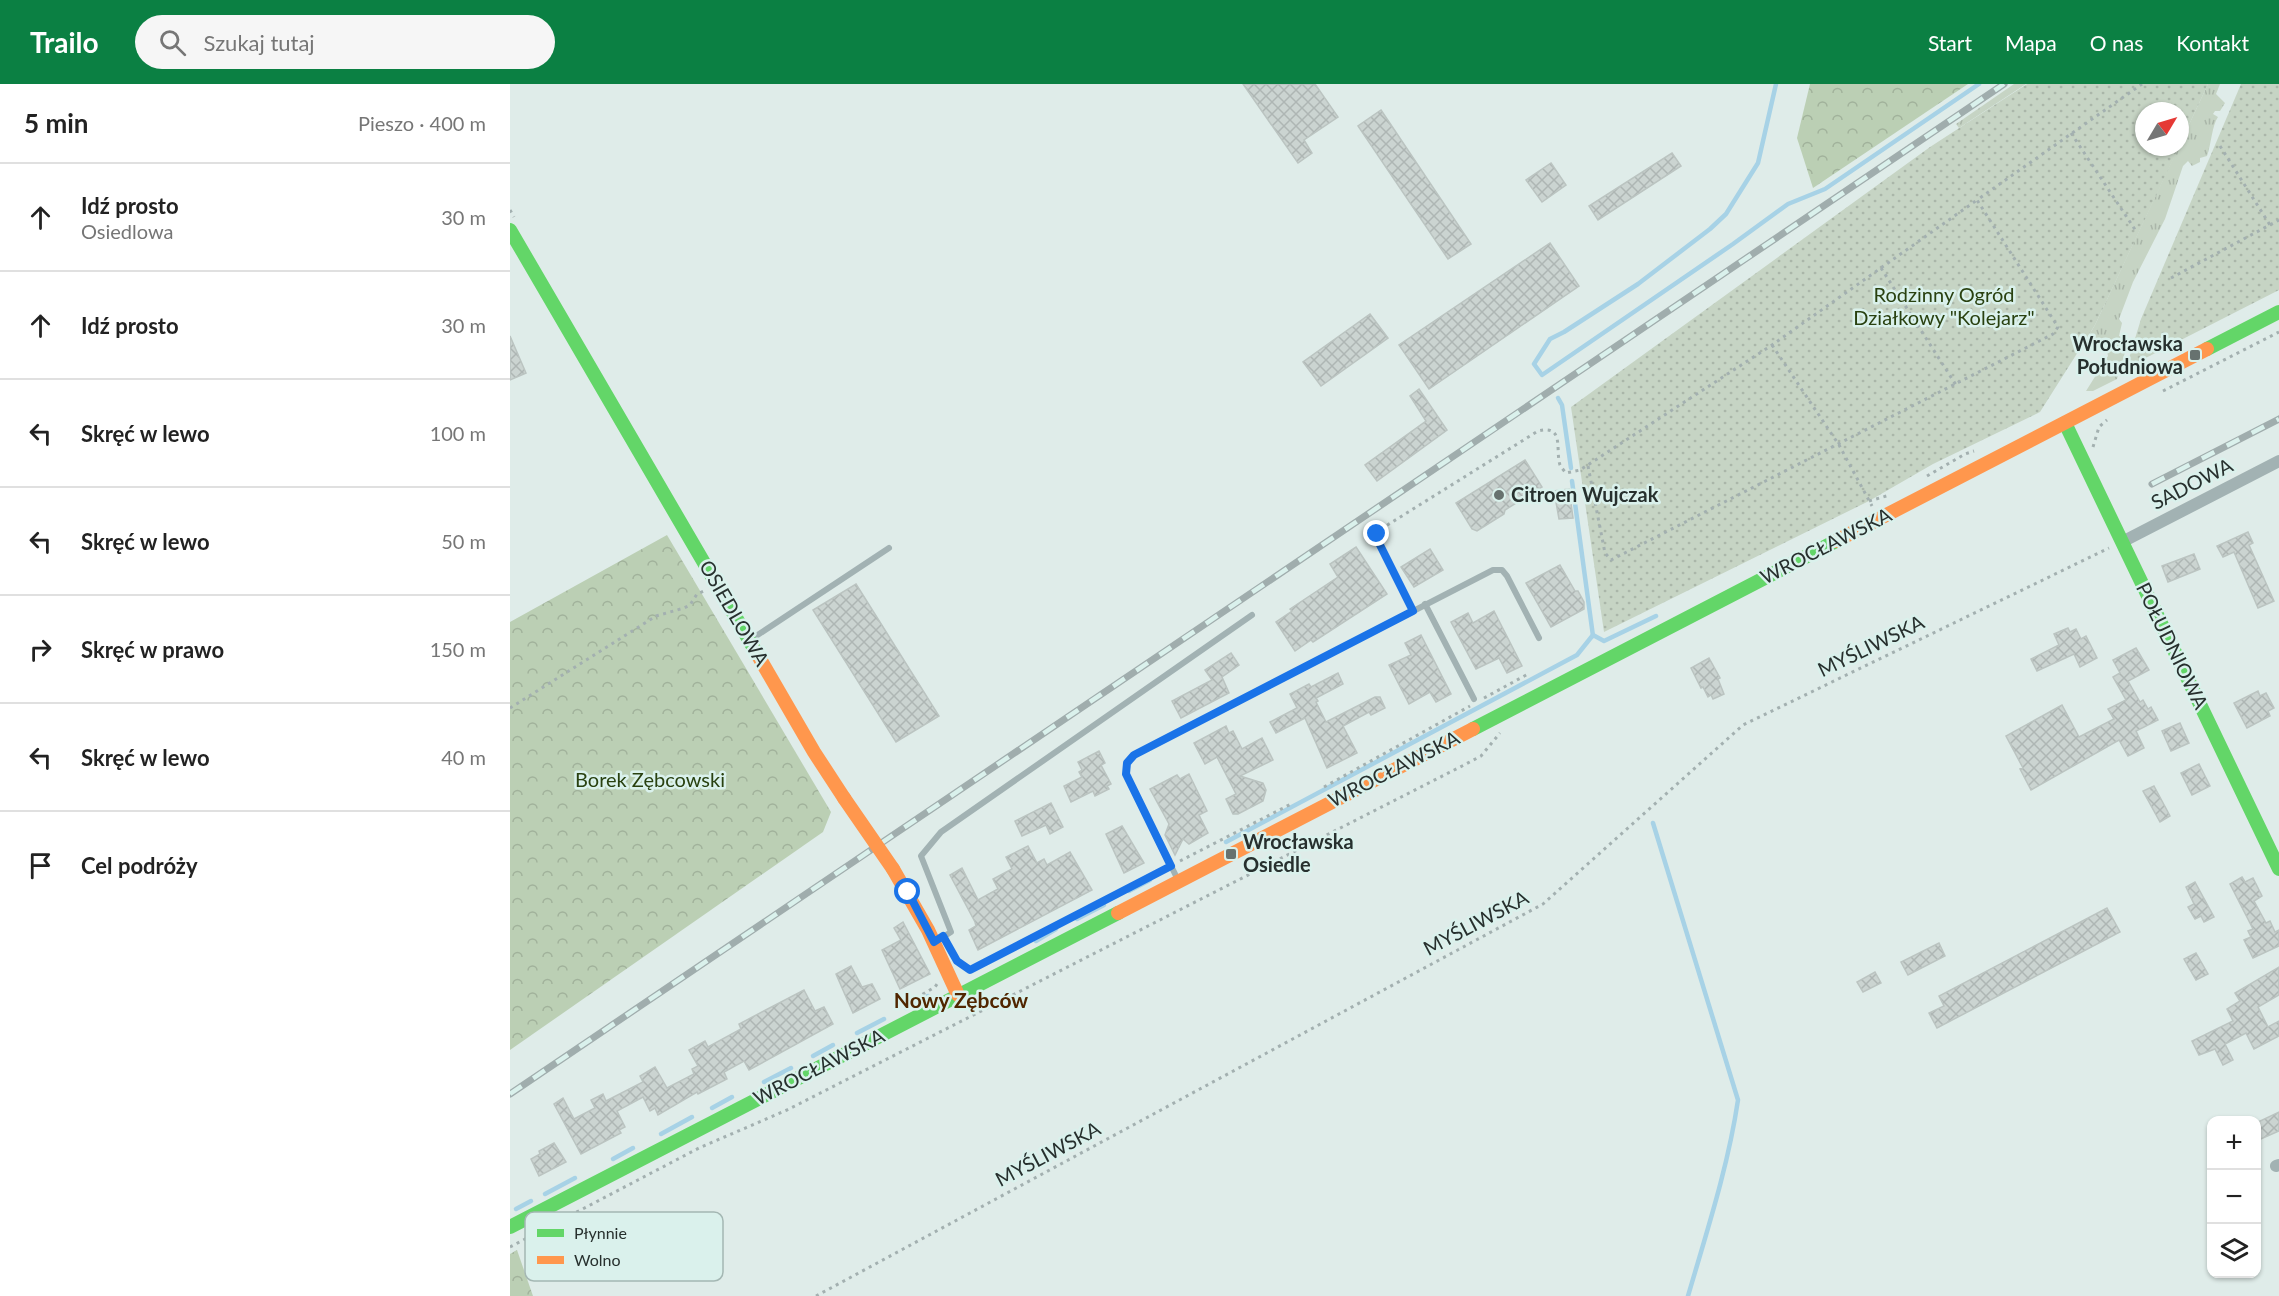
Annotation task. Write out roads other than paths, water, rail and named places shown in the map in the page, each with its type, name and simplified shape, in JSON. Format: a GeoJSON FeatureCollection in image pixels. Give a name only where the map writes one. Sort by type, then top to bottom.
{"type":"FeatureCollection","features":[{"type":"Feature","properties":{"kind":"main road","name":"OSIEDLOWA"},"geometry":{"type":"LineString","coordinates":[[510,230],[814,752],[908,892],[958,995]]}},
{"type":"Feature","properties":{"kind":"main road","name":"WROCŁAWSKA"},"geometry":{"type":"LineString","coordinates":[[539,1212],[2036,438],[2067,427],[2099,405],[2279,312]]}},
{"type":"Feature","properties":{"kind":"main road","name":"POŁUDNIOWA"},"geometry":{"type":"LineString","coordinates":[[2067,427],[2279,869]]}},
{"type":"Feature","properties":{"kind":"main road","name":"WROCŁAWSKA"},"geometry":{"type":"LineString","coordinates":[[510,1227],[525,1219]]}},
{"type":"Feature","properties":{"kind":"street","name":"SADOWA"},"geometry":{"type":"LineString","coordinates":[[2122,542],[2279,461]]}},
{"type":"Feature","properties":{"kind":"lane"},"geometry":{"type":"LineString","coordinates":[[750,640],[889,548]]}},
{"type":"Feature","properties":{"kind":"lane"},"geometry":{"type":"LineString","coordinates":[[1179,880],[1126,774],[1127,763],[1134,755],[1493,570],[1502,570],[1539,638]]}},
{"type":"Feature","properties":{"kind":"lane"},"geometry":{"type":"LineString","coordinates":[[1425,604],[1474,699]]}},
{"type":"Feature","properties":{"kind":"lane"},"geometry":{"type":"LineString","coordinates":[[934,942],[951,932],[921,856],[941,832],[1252,615]]}},
{"type":"Feature","properties":{"kind":"waterway"},"geometry":{"type":"LineString","coordinates":[[1776,84],[1758,163],[1726,214],[1638,284],[1550,339],[1534,364],[1542,375],[1788,204],[1825,189],[1979,84]]}},
{"type":"Feature","properties":{"kind":"waterway"},"geometry":{"type":"LineString","coordinates":[[1558,398],[1562,405],[1571,468]]}},
{"type":"Feature","properties":{"kind":"waterway"},"geometry":{"type":"LineString","coordinates":[[1572,481],[1593,636]]}},
{"type":"Feature","properties":{"kind":"waterway"},"geometry":{"type":"LineString","coordinates":[[1226,842],[1577,655],[1593,635],[1604,641],[1656,616]]}},
{"type":"Feature","properties":{"kind":"waterway"},"geometry":{"type":"LineString","coordinates":[[1653,823],[1738,1100],[1723,1174],[1688,1296]]}},
{"type":"Feature","properties":{"kind":"waterway"},"geometry":{"type":"LineString","coordinates":[[1129,891],[1150,880]]}},
{"type":"Feature","properties":{"kind":"waterway"},"geometry":{"type":"LineString","coordinates":[[1077,919],[1104,905]]}},
{"type":"Feature","properties":{"kind":"waterway"},"geometry":{"type":"LineString","coordinates":[[1036,941],[1056,929]]}},
{"type":"Feature","properties":{"kind":"waterway"},"geometry":{"type":"LineString","coordinates":[[906,1008],[928,996]]}},
{"type":"Feature","properties":{"kind":"waterway"},"geometry":{"type":"LineString","coordinates":[[857,1033],[884,1019]]}},
{"type":"Feature","properties":{"kind":"waterway"},"geometry":{"type":"LineString","coordinates":[[813,1056],[833,1045]]}},
{"type":"Feature","properties":{"kind":"waterway"},"geometry":{"type":"LineString","coordinates":[[764,1082],[791,1068]]}},
{"type":"Feature","properties":{"kind":"waterway"},"geometry":{"type":"LineString","coordinates":[[712,1108],[732,1097]]}},
{"type":"Feature","properties":{"kind":"waterway"},"geometry":{"type":"LineString","coordinates":[[661,1134],[692,1117]]}},
{"type":"Feature","properties":{"kind":"waterway"},"geometry":{"type":"LineString","coordinates":[[613,1159],[633,1148]]}},
{"type":"Feature","properties":{"kind":"waterway"},"geometry":{"type":"LineString","coordinates":[[545,1194],[575,1178]]}},
{"type":"Feature","properties":{"kind":"waterway"},"geometry":{"type":"LineString","coordinates":[[516,1209],[531,1201]]}},
{"type":"Feature","properties":{"kind":"railway"},"geometry":{"type":"LineString","coordinates":[[510,1094],[2004,84]]}},
{"type":"Feature","properties":{"kind":"railway"},"geometry":{"type":"LineString","coordinates":[[2152,484],[2279,419]]}},
{"type":"Feature","properties":{"kind":"place","name":"Wrocławska Południowa"},"geometry":{"type":"Point","coordinates":[2195,355]}},
{"type":"Feature","properties":{"kind":"place","name":"Citroen Wujczak"},"geometry":{"type":"Point","coordinates":[1499,495]}},
{"type":"Feature","properties":{"kind":"place","name":"Wrocławska Osiedle"},"geometry":{"type":"Point","coordinates":[1231,854]}},
{"type":"Feature","properties":{"kind":"district","name":"Nowy Zębców"},"geometry":{"type":"Point","coordinates":[961,1001]}},
{"type":"Feature","properties":{"kind":"park label","name":"Rodzinny Ogród Działkowy \"Kolejarz\""},"geometry":{"type":"Point","coordinates":[1944,306]}},
{"type":"Feature","properties":{"kind":"park label","name":"Borek Zębcowski"},"geometry":{"type":"Point","coordinates":[650,780]}}]}
